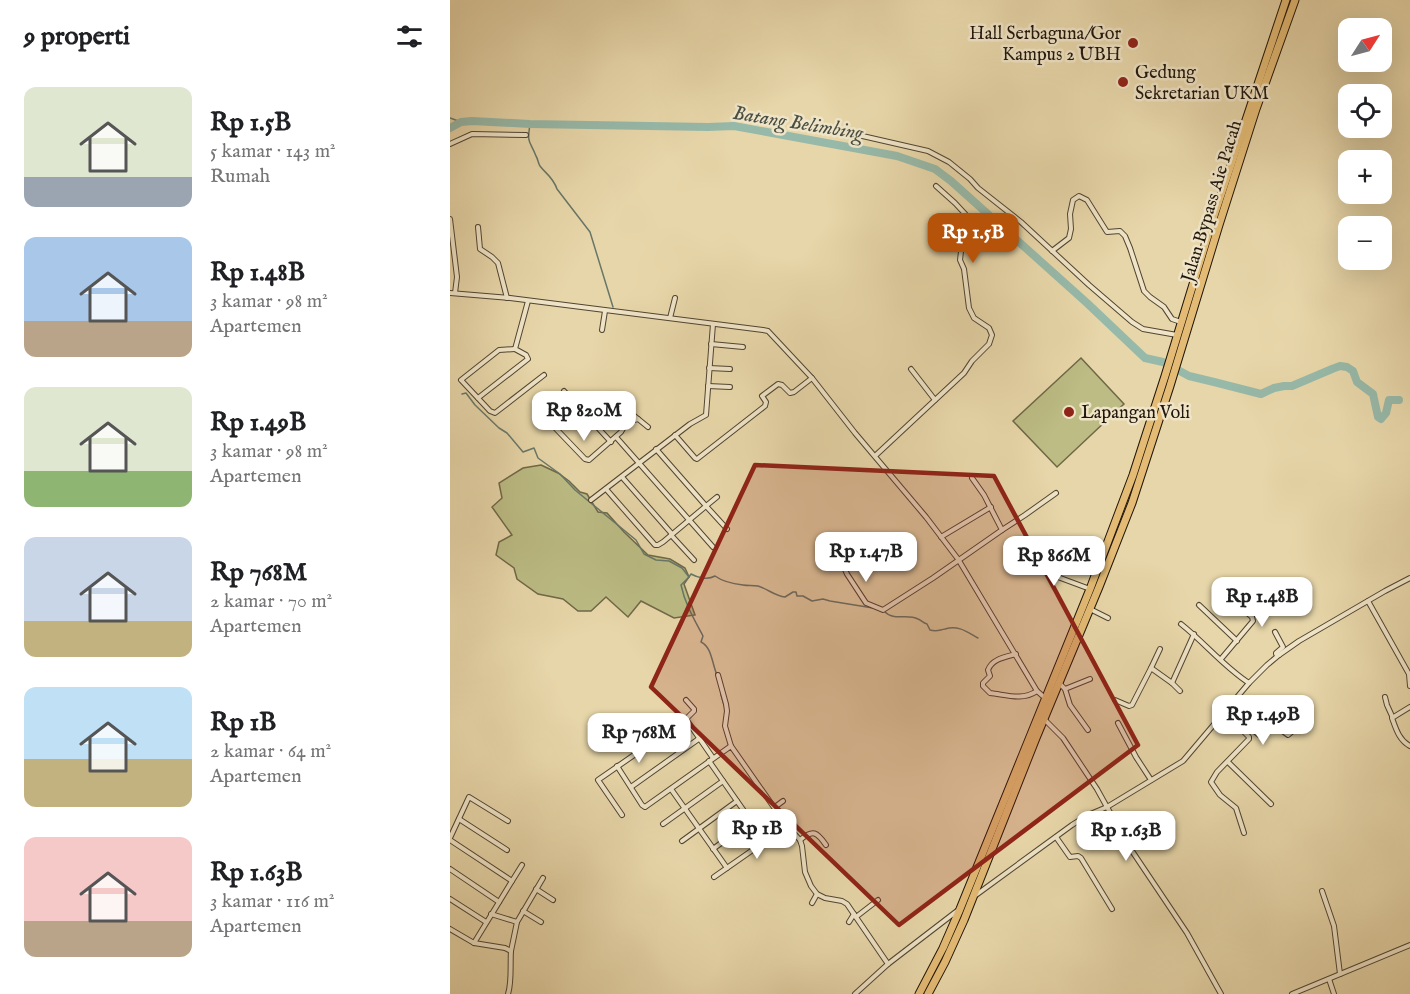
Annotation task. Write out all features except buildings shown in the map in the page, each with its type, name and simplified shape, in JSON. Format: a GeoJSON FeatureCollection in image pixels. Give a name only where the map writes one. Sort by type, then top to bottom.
{"type":"FeatureCollection","features":[{"type":"Feature","properties":{"kind":"highway"},"geometry":{"type":"LineString","coordinates":[[919,994],[972,898],[1044,720],[1062,686],[1090,589],[1133,475],[1239,138],[1286,0]]}},
{"type":"Feature","properties":{"kind":"highway","name":"Jalan Bypass Aie Pacah"},"geometry":{"type":"LineString","coordinates":[[1082,617],[1090,609],[1132,503],[1256,109],[1294,0]]}},
{"type":"Feature","properties":{"kind":"highway"},"geometry":{"type":"LineString","coordinates":[[928,994],[945,962],[960,909],[1045,698],[1082,617]]}},
{"type":"Feature","properties":{"kind":"street"},"geometry":{"type":"LineString","coordinates":[[845,132],[928,151],[949,162],[1021,222],[1132,322],[1143,329],[1176,337]]}},
{"type":"Feature","properties":{"kind":"street"},"geometry":{"type":"LineString","coordinates":[[450,144],[472,134],[526,135]]}},
{"type":"Feature","properties":{"kind":"street"},"geometry":{"type":"LineString","coordinates":[[875,456],[964,373],[991,342],[992,335],[989,328],[974,318],[969,309],[964,269],[960,260],[964,226],[968,217],[936,186]]}},
{"type":"Feature","properties":{"kind":"street"},"geometry":{"type":"LineString","coordinates":[[1052,250],[1068,238],[1071,229],[1070,214],[1073,200],[1079,196],[1085,198],[1107,232],[1120,231],[1125,236],[1146,294],[1164,307],[1168,316],[1181,322]]}},
{"type":"Feature","properties":{"kind":"street"},"geometry":{"type":"LineString","coordinates":[[450,219],[457,277],[453,293],[768,331],[812,378],[958,559],[1037,691],[1045,698]]}},
{"type":"Feature","properties":{"kind":"street"},"geometry":{"type":"LineString","coordinates":[[477,227],[480,249],[498,263],[507,298]]}},
{"type":"Feature","properties":{"kind":"street"},"geometry":{"type":"LineString","coordinates":[[670,318],[675,298]]}},
{"type":"Feature","properties":{"kind":"street"},"geometry":{"type":"LineString","coordinates":[[515,349],[528,301]]}},
{"type":"Feature","properties":{"kind":"street"},"geometry":{"type":"LineString","coordinates":[[602,330],[605,310]]}},
{"type":"Feature","properties":{"kind":"street"},"geometry":{"type":"LineString","coordinates":[[591,500],[656,449],[706,415],[713,324]]}},
{"type":"Feature","properties":{"kind":"street"},"geometry":{"type":"LineString","coordinates":[[711,344],[743,347]]}},
{"type":"Feature","properties":{"kind":"street"},"geometry":{"type":"LineString","coordinates":[[478,398],[528,358],[515,349],[499,350],[461,380],[490,411],[495,413],[544,375]]}},
{"type":"Feature","properties":{"kind":"street"},"geometry":{"type":"LineString","coordinates":[[710,368],[730,369]]}},
{"type":"Feature","properties":{"kind":"street"},"geometry":{"type":"LineString","coordinates":[[911,369],[935,400]]}},
{"type":"Feature","properties":{"kind":"street"},"geometry":{"type":"LineString","coordinates":[[675,435],[697,459],[765,406],[766,402],[762,396],[778,384],[792,393],[812,378]]}},
{"type":"Feature","properties":{"kind":"street"},"geometry":{"type":"LineString","coordinates":[[708,386],[730,387]]}},
{"type":"Feature","properties":{"kind":"street"},"geometry":{"type":"LineString","coordinates":[[564,390],[611,442]]}},
{"type":"Feature","properties":{"kind":"street"},"geometry":{"type":"LineString","coordinates":[[539,411],[587,460],[611,442],[623,428],[626,409],[648,427]]}},
{"type":"Feature","properties":{"kind":"street"},"geometry":{"type":"LineString","coordinates":[[625,423],[638,419]]}},
{"type":"Feature","properties":{"kind":"street"},"geometry":{"type":"LineString","coordinates":[[616,437],[713,547]]}},
{"type":"Feature","properties":{"kind":"street"},"geometry":{"type":"LineString","coordinates":[[656,449],[727,529]]}},
{"type":"Feature","properties":{"kind":"street"},"geometry":{"type":"LineString","coordinates":[[622,477],[694,560]]}},
{"type":"Feature","properties":{"kind":"street"},"geometry":{"type":"LineString","coordinates":[[972,478],[991,507],[1002,530]]}},
{"type":"Feature","properties":{"kind":"street"},"geometry":{"type":"LineString","coordinates":[[606,489],[656,546],[717,497]]}},
{"type":"Feature","properties":{"kind":"street"},"geometry":{"type":"LineString","coordinates":[[842,563],[866,603],[883,610],[1056,493]]}},
{"type":"Feature","properties":{"kind":"street"},"geometry":{"type":"LineString","coordinates":[[940,537],[991,507]]}},
{"type":"Feature","properties":{"kind":"street"},"geometry":{"type":"LineString","coordinates":[[1040,562],[1042,569],[1047,573],[1090,589]]}},
{"type":"Feature","properties":{"kind":"street"},"geometry":{"type":"LineString","coordinates":[[855,994],[888,964],[972,898],[1079,820],[1107,807],[1187,758],[1249,683],[1279,655],[1299,641],[1410,578]]}},
{"type":"Feature","properties":{"kind":"street"},"geometry":{"type":"LineString","coordinates":[[1221,659],[1253,619],[1228,597]]}},
{"type":"Feature","properties":{"kind":"street"},"geometry":{"type":"LineString","coordinates":[[1368,601],[1409,674],[1410,686]]}},
{"type":"Feature","properties":{"kind":"street"},"geometry":{"type":"LineString","coordinates":[[1199,605],[1237,641]]}},
{"type":"Feature","properties":{"kind":"street"},"geometry":{"type":"LineString","coordinates":[[1090,609],[1108,618]]}},
{"type":"Feature","properties":{"kind":"street"},"geometry":{"type":"LineString","coordinates":[[1181,624],[1238,676],[1249,683]]}},
{"type":"Feature","properties":{"kind":"street"},"geometry":{"type":"LineString","coordinates":[[1275,632],[1283,646],[1275,654],[1279,655]]}},
{"type":"Feature","properties":{"kind":"street"},"geometry":{"type":"LineString","coordinates":[[1172,683],[1194,634]]}},
{"type":"Feature","properties":{"kind":"street"},"geometry":{"type":"LineString","coordinates":[[1115,700],[1129,706],[1132,705],[1160,649]]}},
{"type":"Feature","properties":{"kind":"street"},"geometry":{"type":"LineString","coordinates":[[1016,654],[991,664],[988,670],[989,678],[983,686],[990,693],[1007,696],[1028,696],[1037,691]]}},
{"type":"Feature","properties":{"kind":"street"},"geometry":{"type":"LineString","coordinates":[[1151,668],[1180,691]]}},
{"type":"Feature","properties":{"kind":"street"},"geometry":{"type":"LineString","coordinates":[[718,675],[726,704],[725,726],[731,746],[787,826],[800,840],[805,872],[811,886],[817,894],[847,904],[888,964]]}},
{"type":"Feature","properties":{"kind":"street"},"geometry":{"type":"LineString","coordinates":[[1088,730],[1070,705],[1062,686],[1090,680]]}},
{"type":"Feature","properties":{"kind":"street"},"geometry":{"type":"LineString","coordinates":[[1385,697],[1399,736],[1404,743],[1410,746]]}},
{"type":"Feature","properties":{"kind":"street"},"geometry":{"type":"LineString","coordinates":[[622,815],[598,780],[686,719],[694,710],[686,699]]}},
{"type":"Feature","properties":{"kind":"street"},"geometry":{"type":"LineString","coordinates":[[1392,717],[1410,707]]}},
{"type":"Feature","properties":{"kind":"street"},"geometry":{"type":"LineString","coordinates":[[1227,709],[1259,735],[1264,734],[1273,724],[1288,735],[1299,726]]}},
{"type":"Feature","properties":{"kind":"street"},"geometry":{"type":"LineString","coordinates":[[686,719],[700,738],[723,781],[765,841]]}},
{"type":"Feature","properties":{"kind":"street"},"geometry":{"type":"LineString","coordinates":[[1044,720],[1063,738],[1091,781],[1128,845],[1187,933],[1221,994]]}},
{"type":"Feature","properties":{"kind":"street"},"geometry":{"type":"LineString","coordinates":[[1118,723],[1151,780]]}},
{"type":"Feature","properties":{"kind":"street"},"geometry":{"type":"LineString","coordinates":[[1243,723],[1241,729],[1250,737],[1249,739],[1211,782],[1220,795],[1236,808],[1244,833]]}},
{"type":"Feature","properties":{"kind":"street"},"geometry":{"type":"LineString","coordinates":[[631,787],[700,738]]}},
{"type":"Feature","properties":{"kind":"street"},"geometry":{"type":"LineString","coordinates":[[617,766],[644,807],[731,746]]}},
{"type":"Feature","properties":{"kind":"street"},"geometry":{"type":"LineString","coordinates":[[1228,762],[1271,804]]}},
{"type":"Feature","properties":{"kind":"street"},"geometry":{"type":"LineString","coordinates":[[663,824],[723,781]]}},
{"type":"Feature","properties":{"kind":"street"},"geometry":{"type":"LineString","coordinates":[[671,789],[727,868]]}},
{"type":"Feature","properties":{"kind":"street"},"geometry":{"type":"LineString","coordinates":[[508,821],[470,797],[467,798],[450,839],[512,881]]}},
{"type":"Feature","properties":{"kind":"street"},"geometry":{"type":"LineString","coordinates":[[681,841],[737,801]]}},
{"type":"Feature","properties":{"kind":"street"},"geometry":{"type":"LineString","coordinates":[[775,807],[783,801]]}},
{"type":"Feature","properties":{"kind":"street"},"geometry":{"type":"LineString","coordinates":[[459,819],[507,850]]}},
{"type":"Feature","properties":{"kind":"street"},"geometry":{"type":"LineString","coordinates":[[713,849],[751,821]]}},
{"type":"Feature","properties":{"kind":"street"},"geometry":{"type":"LineString","coordinates":[[714,877],[787,826]]}},
{"type":"Feature","properties":{"kind":"street"},"geometry":{"type":"LineString","coordinates":[[800,840],[808,833],[813,833],[820,837],[826,845]]}},
{"type":"Feature","properties":{"kind":"street"},"geometry":{"type":"LineString","coordinates":[[1056,837],[1070,857],[1082,858],[1112,909]]}},
{"type":"Feature","properties":{"kind":"street"},"geometry":{"type":"LineString","coordinates":[[474,943],[522,866]]}},
{"type":"Feature","properties":{"kind":"street"},"geometry":{"type":"LineString","coordinates":[[450,868],[499,902]]}},
{"type":"Feature","properties":{"kind":"street"},"geometry":{"type":"LineString","coordinates":[[508,994],[511,951],[517,922],[543,878]]}},
{"type":"Feature","properties":{"kind":"street"},"geometry":{"type":"LineString","coordinates":[[536,889],[553,900]]}},
{"type":"Feature","properties":{"kind":"street"},"geometry":{"type":"LineString","coordinates":[[1322,891],[1334,926],[1340,974]]}},
{"type":"Feature","properties":{"kind":"street"},"geometry":{"type":"LineString","coordinates":[[812,903],[817,894]]}},
{"type":"Feature","properties":{"kind":"street"},"geometry":{"type":"LineString","coordinates":[[450,899],[486,922]]}},
{"type":"Feature","properties":{"kind":"street"},"geometry":{"type":"LineString","coordinates":[[849,922],[878,900]]}},
{"type":"Feature","properties":{"kind":"street"},"geometry":{"type":"LineString","coordinates":[[523,911],[541,922]]}},
{"type":"Feature","properties":{"kind":"street"},"geometry":{"type":"LineString","coordinates":[[491,914],[517,922]]}},
{"type":"Feature","properties":{"kind":"street"},"geometry":{"type":"LineString","coordinates":[[450,929],[474,943],[511,951]]}},
{"type":"Feature","properties":{"kind":"street"},"geometry":{"type":"LineString","coordinates":[[1292,994],[1410,945]]}},
{"type":"Feature","properties":{"kind":"street"},"geometry":{"type":"LineString","coordinates":[[1329,979],[1334,994]]}},
{"type":"Feature","properties":{"kind":"highlighted area"},"geometry":{"type":"Polygon","coordinates":[[[755,465],[994,476],[1138,745],[899,925],[651,687],[755,465]]]}},
{"type":"Feature","properties":{"kind":"green space","name":"Lapangan Voli"},"geometry":{"type":"Polygon","coordinates":[[[1081,358],[1124,404],[1057,467],[1013,421],[1081,358]]]}},
{"type":"Feature","properties":{"kind":"green space"},"geometry":{"type":"Polygon","coordinates":[[[541,465],[558,473],[580,492],[587,494],[598,512],[607,513],[648,555],[670,559],[685,568],[689,577],[684,584],[695,615],[674,618],[641,601],[628,617],[606,597],[591,611],[578,611],[563,599],[538,594],[517,579],[514,568],[496,555],[499,542],[512,535],[492,507],[502,498],[499,483],[523,468],[541,465]]]}},
{"type":"Feature","properties":{"kind":"waterway","name":"Batang Belimbing"},"geometry":{"type":"LineString","coordinates":[[450,118],[461,122]]}},
{"type":"Feature","properties":{"kind":"waterway","name":"Batang Belimbing"},"geometry":{"type":"LineString","coordinates":[[450,128],[461,122],[472,121],[530,124],[734,126],[897,156],[935,169],[951,181],[1145,358],[1163,362],[1189,376],[1261,394],[1274,388],[1292,386],[1340,366],[1347,367],[1353,371],[1357,382],[1373,394],[1378,417],[1381,419],[1386,413],[1389,400],[1399,400]]}},
{"type":"Feature","properties":{"kind":"waterway"},"geometry":{"type":"LineString","coordinates":[[530,124],[529,141],[539,165],[590,232],[613,307]]}},
{"type":"Feature","properties":{"kind":"waterway"},"geometry":{"type":"LineString","coordinates":[[462,394],[466,393],[475,405],[507,433],[523,452],[534,448],[538,458],[560,474],[575,490],[636,540],[644,554],[656,560],[669,561],[682,568],[689,577],[691,574],[703,578],[715,576],[732,583],[758,586],[785,597],[796,592],[797,596],[803,596],[812,601],[823,599],[873,608]]}},
{"type":"Feature","properties":{"kind":"waterway"},"geometry":{"type":"LineString","coordinates":[[689,577],[681,585],[690,611],[703,636],[701,642],[710,652],[717,675]]}},
{"type":"Feature","properties":{"kind":"waterway"},"geometry":{"type":"LineString","coordinates":[[884,611],[896,617],[914,617],[927,624],[930,630],[959,629],[978,638]]}},
{"type":"Feature","properties":{"kind":"waterway"},"geometry":{"type":"LineString","coordinates":[[721,691],[724,705]]}},
{"type":"Feature","properties":{"kind":"place","name":"Hall Serbaguna/Gor Kampus 2 UBH"},"geometry":{"type":"Point","coordinates":[1133,43]}},
{"type":"Feature","properties":{"kind":"place","name":"Gedung Sekretarian UKM"},"geometry":{"type":"Point","coordinates":[1123,82]}},
{"type":"Feature","properties":{"kind":"place","name":"Lapangan Voli"},"geometry":{"type":"Point","coordinates":[1069,412]}}]}
